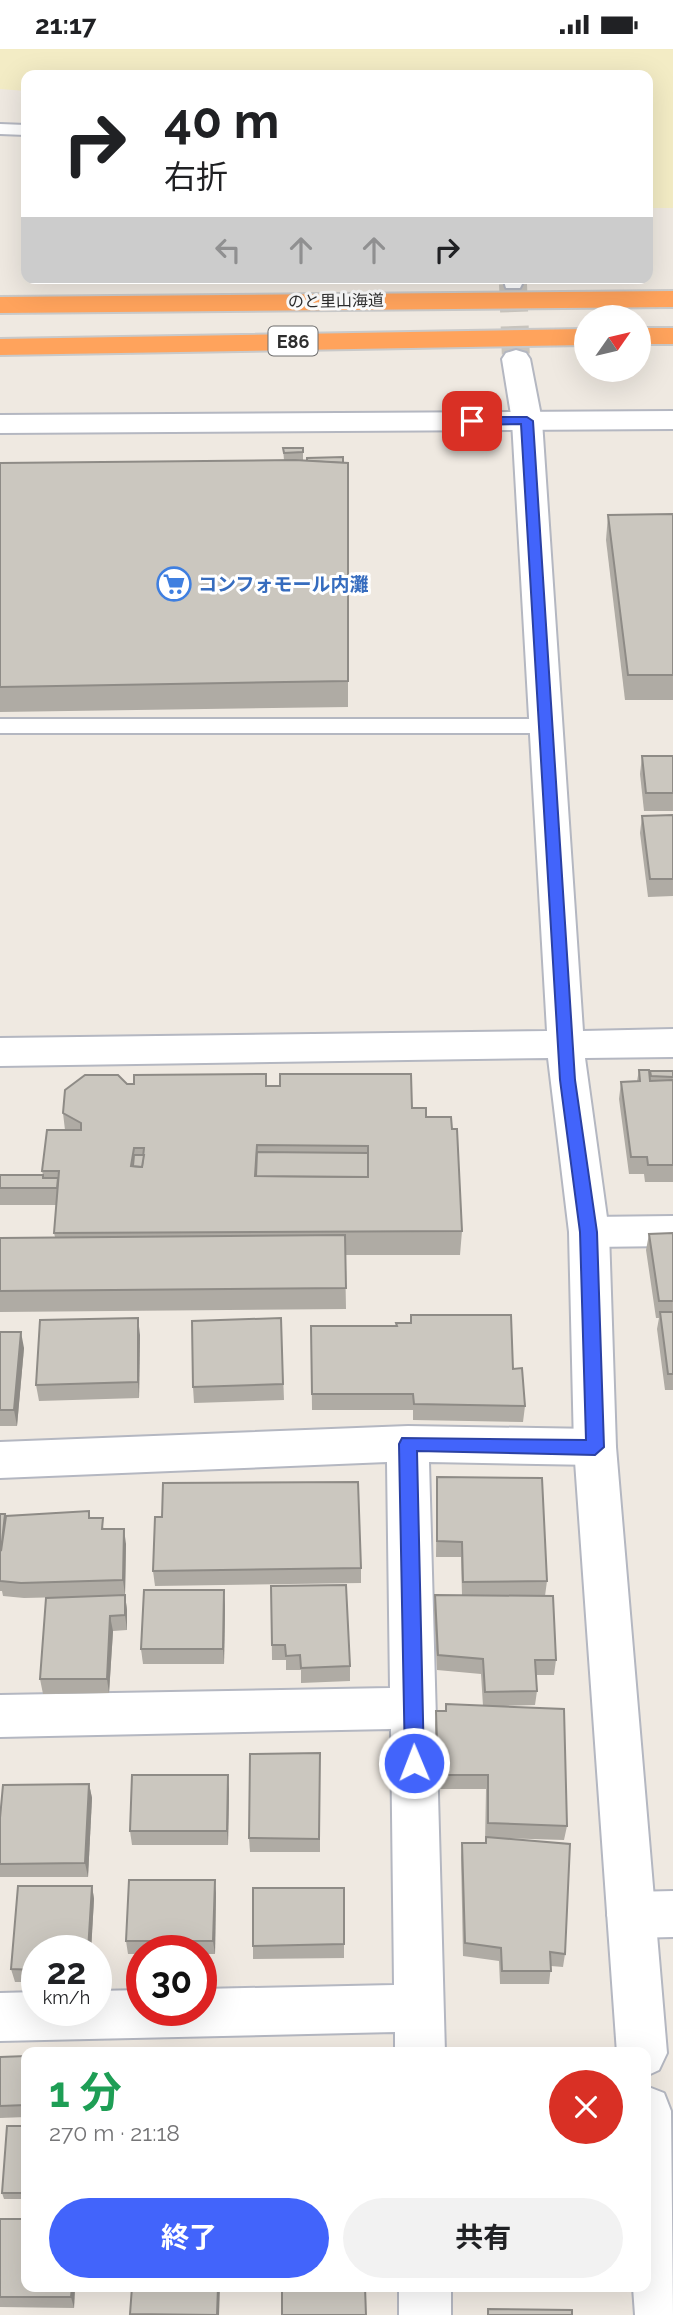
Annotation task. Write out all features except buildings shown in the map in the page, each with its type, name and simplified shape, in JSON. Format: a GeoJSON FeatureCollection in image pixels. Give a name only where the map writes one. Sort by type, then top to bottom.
{"type":"FeatureCollection","features":[{"type":"Feature","properties":{"kind":"highway","name":"のと里山海道"},"geometry":{"type":"LineString","coordinates":[[0,305],[673,299]]}},
{"type":"Feature","properties":{"kind":"highway"},"geometry":{"type":"LineString","coordinates":[[651,336],[673,336]]}},
{"type":"Feature","properties":{"kind":"highway","name":"E86"},"geometry":{"type":"LineString","coordinates":[[0,347],[574,337]]}},
{"type":"Feature","properties":{"kind":"street"},"geometry":{"type":"LineString","coordinates":[[516,359],[527,421],[568,1080],[589,1232],[595,1447],[652,1914],[642,2047]]}},
{"type":"Feature","properties":{"kind":"street"},"geometry":{"type":"LineString","coordinates":[[0,424],[673,420]]}},
{"type":"Feature","properties":{"kind":"street"},"geometry":{"type":"LineString","coordinates":[[0,1052],[673,1043]]}},
{"type":"Feature","properties":{"kind":"street"},"geometry":{"type":"LineString","coordinates":[[589,1232],[673,1231]]}},
{"type":"Feature","properties":{"kind":"street"},"geometry":{"type":"LineString","coordinates":[[0,1460],[408,1444],[595,1447]]}},
{"type":"Feature","properties":{"kind":"street"},"geometry":{"type":"LineString","coordinates":[[0,2017],[420,2030],[408,1444]]}},
{"type":"Feature","properties":{"kind":"street"},"geometry":{"type":"LineString","coordinates":[[0,1716],[413,1708]]}},
{"type":"Feature","properties":{"kind":"street"},"geometry":{"type":"LineString","coordinates":[[651,2179],[661,2315]]}},
{"type":"Feature","properties":{"kind":"street"},"geometry":{"type":"LineString","coordinates":[[425,2292],[425,2315]]}},
{"type":"Feature","properties":{"kind":"lane"},"geometry":{"type":"LineString","coordinates":[[0,129],[21,130]]}},
{"type":"Feature","properties":{"kind":"lane"},"geometry":{"type":"LineString","coordinates":[[0,726],[547,726]]}},
{"type":"Feature","properties":{"kind":"sand"},"geometry":{"type":"Polygon","coordinates":[[[0,49],[673,49],[673,208],[653,208],[653,70],[21,70],[21,91],[0,89],[0,49]]]}},
{"type":"Feature","properties":{"kind":"tunnel"},"geometry":{"type":"LineString","coordinates":[[513,284],[516,359]]}},
{"type":"Feature","properties":{"kind":"place","name":"コンフォモール内灘"},"geometry":{"type":"Point","coordinates":[174,584]}},
{"type":"Feature","properties":{"kind":"route"},"geometry":{"type":"LineString","coordinates":[[414,1763],[408,1444],[595,1447],[589,1232],[568,1080],[527,421],[472,421]]}}]}
